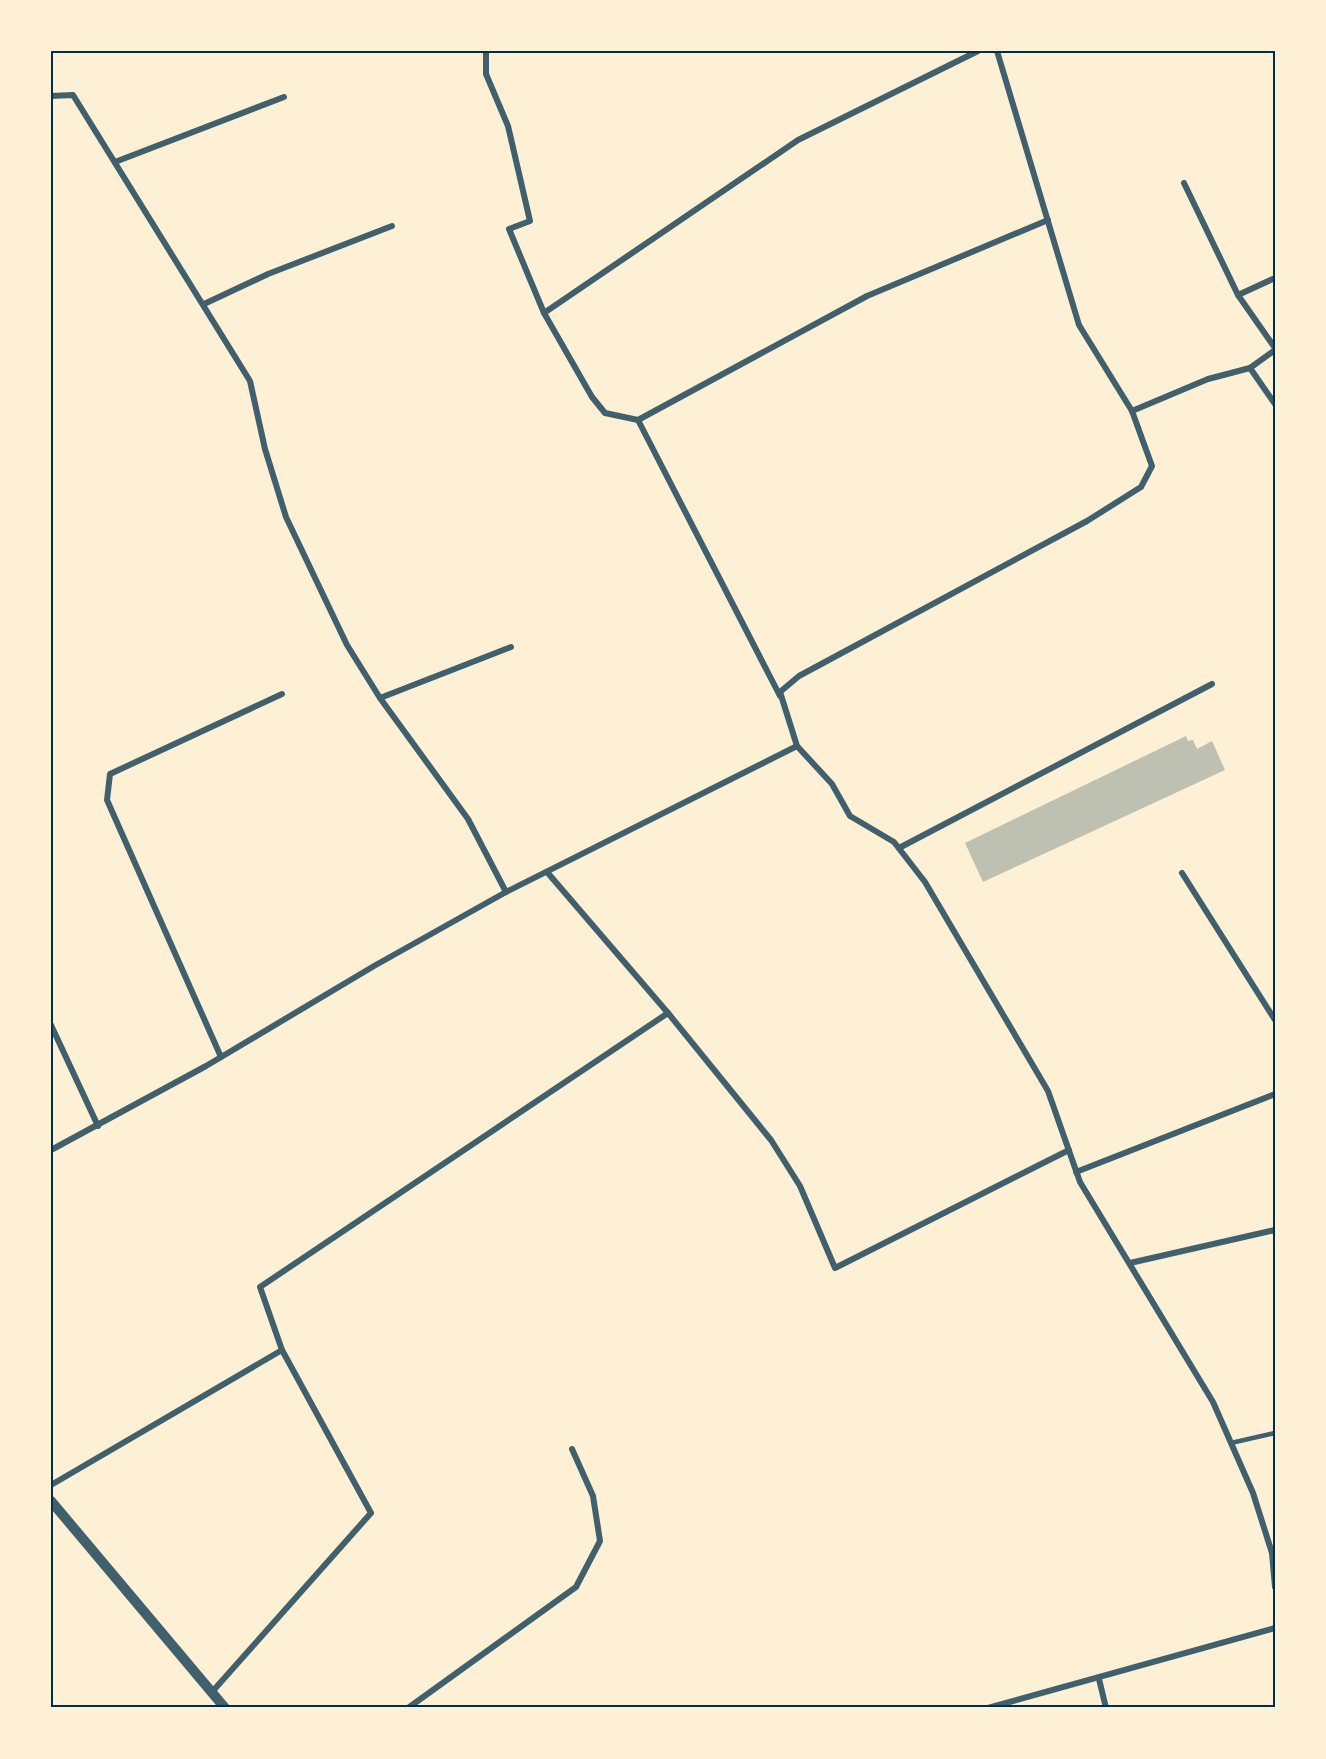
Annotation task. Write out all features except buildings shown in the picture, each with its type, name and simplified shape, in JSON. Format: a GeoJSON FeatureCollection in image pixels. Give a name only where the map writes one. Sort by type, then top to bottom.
{"type":"FeatureCollection","features":[{"type":"Feature","properties":{"kind":"street"},"geometry":{"type":"LineString","coordinates":[[486,51],[486,74],[508,126],[530,221],[509,229],[544,313],[592,397],[605,413],[638,420],[867,297],[1048,220]]}},
{"type":"Feature","properties":{"kind":"street"},"geometry":{"type":"LineString","coordinates":[[544,313],[798,140],[978,51]]}},
{"type":"Feature","properties":{"kind":"street"},"geometry":{"type":"LineString","coordinates":[[997,51],[1079,325],[1132,411],[1152,466],[1141,487],[1087,521],[799,676],[780,692],[797,746],[832,784],[850,816],[894,842],[926,882],[1048,1091],[1076,1172],[1213,1402],[1232,1443],[1253,1492],[1272,1553],[1275,1587]]}},
{"type":"Feature","properties":{"kind":"street"},"geometry":{"type":"LineString","coordinates":[[51,96],[73,95],[250,381],[265,449],[286,518],[347,645],[380,698],[468,819],[506,892]]}},
{"type":"Feature","properties":{"kind":"street"},"geometry":{"type":"LineString","coordinates":[[115,162],[285,97]]}},
{"type":"Feature","properties":{"kind":"street"},"geometry":{"type":"LineString","coordinates":[[1132,411],[1208,379],[1250,368],[1275,349],[1238,295],[1184,183]]}},
{"type":"Feature","properties":{"kind":"street"},"geometry":{"type":"LineString","coordinates":[[204,304],[268,274],[392,226]]}},
{"type":"Feature","properties":{"kind":"street"},"geometry":{"type":"LineString","coordinates":[[1238,295],[1275,278]]}},
{"type":"Feature","properties":{"kind":"street"},"geometry":{"type":"LineString","coordinates":[[1250,368],[1275,404]]}},
{"type":"Feature","properties":{"kind":"street"},"geometry":{"type":"LineString","coordinates":[[638,420],[784,705]]}},
{"type":"Feature","properties":{"kind":"street"},"geometry":{"type":"LineString","coordinates":[[380,698],[511,646]]}},
{"type":"Feature","properties":{"kind":"street"},"geometry":{"type":"LineString","coordinates":[[899,848],[1212,684]]}},
{"type":"Feature","properties":{"kind":"street"},"geometry":{"type":"LineString","coordinates":[[220,1057],[107,800],[110,774],[282,694]]}},
{"type":"Feature","properties":{"kind":"street"},"geometry":{"type":"LineString","coordinates":[[51,1150],[220,1057],[374,966],[506,892],[797,746]]}},
{"type":"Feature","properties":{"kind":"street"},"geometry":{"type":"LineString","coordinates":[[547,872],[668,1013],[771,1140],[800,1186],[835,1268],[1069,1150]]}},
{"type":"Feature","properties":{"kind":"street"},"geometry":{"type":"LineString","coordinates":[[1182,873],[1275,1020]]}},
{"type":"Feature","properties":{"kind":"street"},"geometry":{"type":"LineString","coordinates":[[212,1692],[371,1514],[282,1350],[260,1287],[668,1013]]}},
{"type":"Feature","properties":{"kind":"street"},"geometry":{"type":"LineString","coordinates":[[51,1025],[98,1126]]}},
{"type":"Feature","properties":{"kind":"street"},"geometry":{"type":"LineString","coordinates":[[1076,1172],[1275,1094]]}},
{"type":"Feature","properties":{"kind":"street"},"geometry":{"type":"LineString","coordinates":[[1130,1263],[1275,1230]]}},
{"type":"Feature","properties":{"kind":"street"},"geometry":{"type":"LineString","coordinates":[[51,1485],[282,1350]]}},
{"type":"Feature","properties":{"kind":"street"},"geometry":{"type":"LineString","coordinates":[[408,1708],[576,1587],[600,1540],[593,1496],[572,1449]]}},
{"type":"Feature","properties":{"kind":"street"},"geometry":{"type":"LineString","coordinates":[[51,1501],[225,1708]]}},
{"type":"Feature","properties":{"kind":"street"},"geometry":{"type":"LineString","coordinates":[[988,1708],[1099,1679],[1275,1628]]}},
{"type":"Feature","properties":{"kind":"street"},"geometry":{"type":"LineString","coordinates":[[1099,1679],[1106,1708]]}},
{"type":"Feature","properties":{"kind":"lane"},"geometry":{"type":"LineString","coordinates":[[1232,1443],[1275,1433]]}}]}
